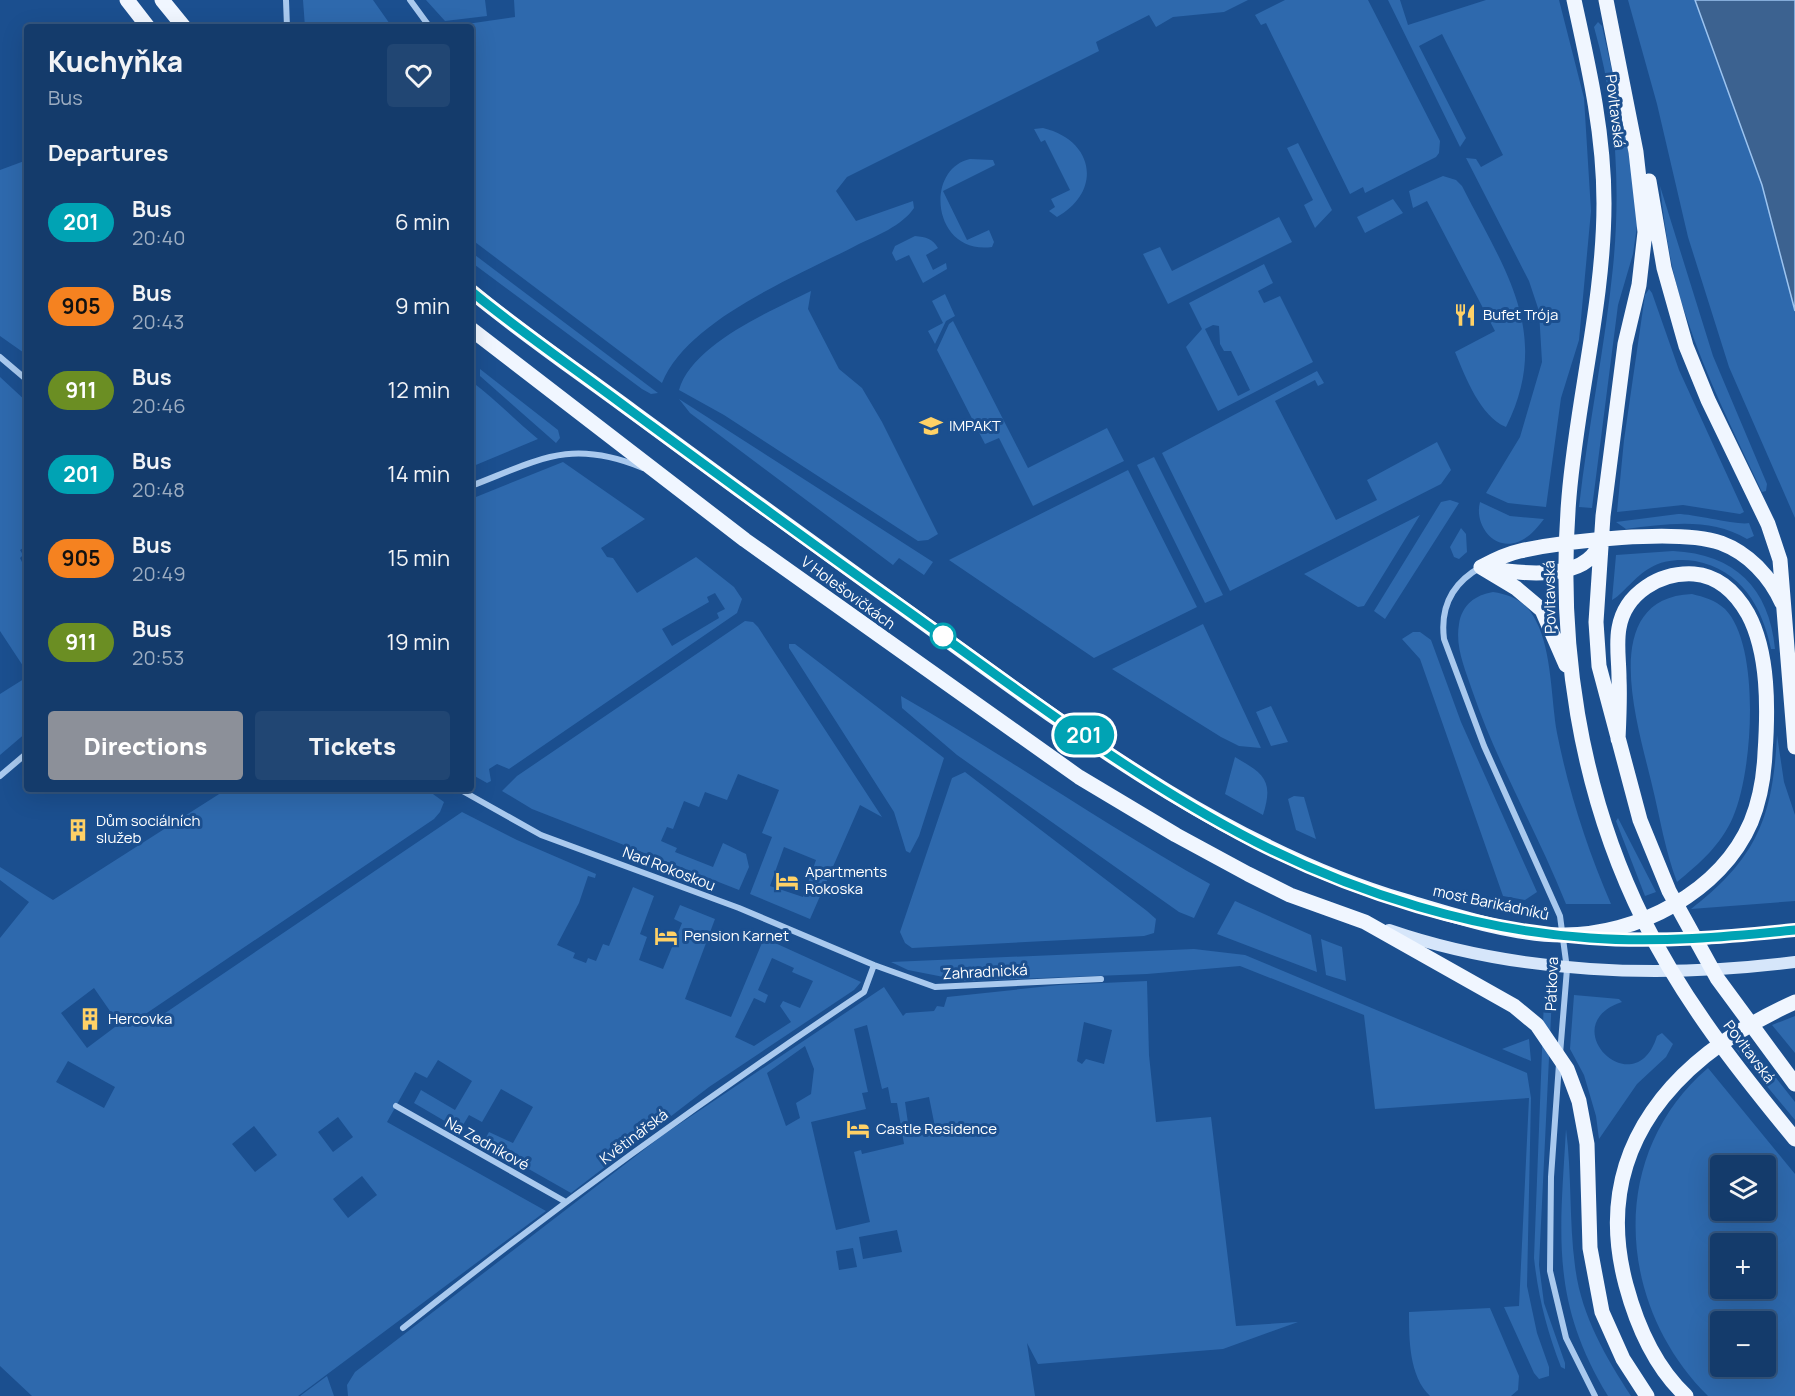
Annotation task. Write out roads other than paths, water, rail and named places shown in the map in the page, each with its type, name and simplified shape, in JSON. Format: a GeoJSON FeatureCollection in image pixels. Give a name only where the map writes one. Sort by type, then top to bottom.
{"type":"FeatureCollection","features":[{"type":"Feature","properties":{"kind":"main road"},"geometry":{"type":"LineString","coordinates":[[127,0],[146,24]]}},
{"type":"Feature","properties":{"kind":"main road","name":"Povltavská"},"geometry":{"type":"LineString","coordinates":[[1574,0],[1597,104],[1604,205],[1596,300],[1572,464],[1567,544],[1566,570],[1572,681],[1581,737],[1598,803],[1620,865],[1644,921],[1705,1023],[1795,1139]]}},
{"type":"Feature","properties":{"kind":"main road","name":"Povltavská"},"geometry":{"type":"LineString","coordinates":[[1606,0],[1623,79],[1642,188],[1645,232],[1639,285],[1625,344],[1601,540],[1596,622],[1599,666],[1640,820],[1659,868],[1686,925],[1733,1002],[1795,1084]]}},
{"type":"Feature","properties":{"kind":"main road"},"geometry":{"type":"LineString","coordinates":[[166,6],[181,24]]}},
{"type":"Feature","properties":{"kind":"main road"},"geometry":{"type":"LineString","coordinates":[[1623,79],[1648,174],[1664,268],[1677,319],[1708,400],[1775,543],[1786,614],[1795,747]]}},
{"type":"Feature","properties":{"kind":"main road","name":"V Holešovičkách"},"geometry":{"type":"LineString","coordinates":[[474,293],[871,585],[1043,707],[1200,811]]}},
{"type":"Feature","properties":{"kind":"main road","name":"V Holešovičkách"},"geometry":{"type":"LineString","coordinates":[[474,331],[657,474],[886,642],[1079,777],[1222,860],[1290,895],[1365,922]]}},
{"type":"Feature","properties":{"kind":"main road"},"geometry":{"type":"LineString","coordinates":[[1481,567],[1519,551],[1601,540],[1684,536],[1728,546],[1744,556],[1767,577],[1786,614]]}},
{"type":"Feature","properties":{"kind":"main road"},"geometry":{"type":"LineString","coordinates":[[1481,567],[1518,573],[1566,570],[1584,564],[1592,558],[1601,540]]}},
{"type":"Feature","properties":{"kind":"main road"},"geometry":{"type":"LineString","coordinates":[[1481,567],[1516,588],[1542,610],[1572,681]]}},
{"type":"Feature","properties":{"kind":"main road"},"geometry":{"type":"LineString","coordinates":[[1561,935],[1609,929],[1652,916],[1698,888],[1726,861],[1746,832],[1757,805],[1764,764],[1765,705],[1759,643],[1740,602],[1726,587],[1712,579],[1694,574],[1668,576],[1652,582],[1627,606],[1621,621],[1618,640],[1618,739]]}},
{"type":"Feature","properties":{"kind":"main road","name":"most Barikádníků"},"geometry":{"type":"LineString","coordinates":[[1200,811],[1285,856],[1381,894],[1485,922],[1561,935],[1615,939],[1682,939],[1795,930]]}},
{"type":"Feature","properties":{"kind":"main road"},"geometry":{"type":"LineString","coordinates":[[1365,922],[1406,936],[1496,957],[1590,968],[1665,971],[1795,962]]}},
{"type":"Feature","properties":{"kind":"main road"},"geometry":{"type":"LineString","coordinates":[[1365,922],[1525,1014],[1548,1039],[1567,1069],[1579,1101],[1587,1144],[1590,1248],[1596,1290],[1614,1343],[1647,1396]]}},
{"type":"Feature","properties":{"kind":"main road"},"geometry":{"type":"LineString","coordinates":[[1686,1396],[1668,1376],[1641,1331],[1623,1276],[1618,1233],[1621,1184],[1634,1140],[1642,1124],[1663,1096],[1695,1061],[1743,1028],[1795,1002]]}},
{"type":"Feature","properties":{"kind":"street"},"geometry":{"type":"LineString","coordinates":[[286,0],[287,24]]}},
{"type":"Feature","properties":{"kind":"street"},"geometry":{"type":"LineString","coordinates":[[410,0],[428,24]]}},
{"type":"Feature","properties":{"kind":"street"},"geometry":{"type":"LineString","coordinates":[[166,6],[187,24]]}},
{"type":"Feature","properties":{"kind":"street"},"geometry":{"type":"LineString","coordinates":[[0,357],[24,377]]}},
{"type":"Feature","properties":{"kind":"street"},"geometry":{"type":"LineString","coordinates":[[474,485],[559,453],[576,452],[609,457],[657,474]]}},
{"type":"Feature","properties":{"kind":"street","name":"Pátkova"},"geometry":{"type":"LineString","coordinates":[[1481,567],[1461,581],[1447,602],[1443,626],[1444,639],[1484,746],[1552,892],[1560,916],[1567,969],[1551,1177],[1550,1271],[1566,1338],[1595,1396]]}},
{"type":"Feature","properties":{"kind":"street"},"geometry":{"type":"LineString","coordinates":[[0,776],[24,756]]}},
{"type":"Feature","properties":{"kind":"street","name":"Nad Rokoskou"},"geometry":{"type":"LineString","coordinates":[[464,792],[541,835],[739,908],[874,965]]}},
{"type":"Feature","properties":{"kind":"street","name":"Zahradnická"},"geometry":{"type":"LineString","coordinates":[[874,965],[935,987],[1101,979]]}},
{"type":"Feature","properties":{"kind":"street","name":"Květinářská"},"geometry":{"type":"LineString","coordinates":[[403,1328],[566,1202],[696,1106],[864,992],[874,965]]}},
{"type":"Feature","properties":{"kind":"street","name":"Na Zedníkové"},"geometry":{"type":"LineString","coordinates":[[396,1106],[566,1202]]}},
{"type":"Feature","properties":{"kind":"place","name":"Bufet Trója"},"geometry":{"type":"Point","coordinates":[1465,315]}},
{"type":"Feature","properties":{"kind":"place","name":"IMPAKT"},"geometry":{"type":"Point","coordinates":[931,426]}},
{"type":"Feature","properties":{"kind":"place","name":"Dům sociálních služeb"},"geometry":{"type":"Point","coordinates":[78,830]}},
{"type":"Feature","properties":{"kind":"place","name":"Apartments Rokoska"},"geometry":{"type":"Point","coordinates":[787,881]}},
{"type":"Feature","properties":{"kind":"place","name":"Pension Karnet"},"geometry":{"type":"Point","coordinates":[666,936]}},
{"type":"Feature","properties":{"kind":"place","name":"Hercovka"},"geometry":{"type":"Point","coordinates":[90,1019]}},
{"type":"Feature","properties":{"kind":"place","name":"Castle Residence"},"geometry":{"type":"Point","coordinates":[858,1129]}}]}
